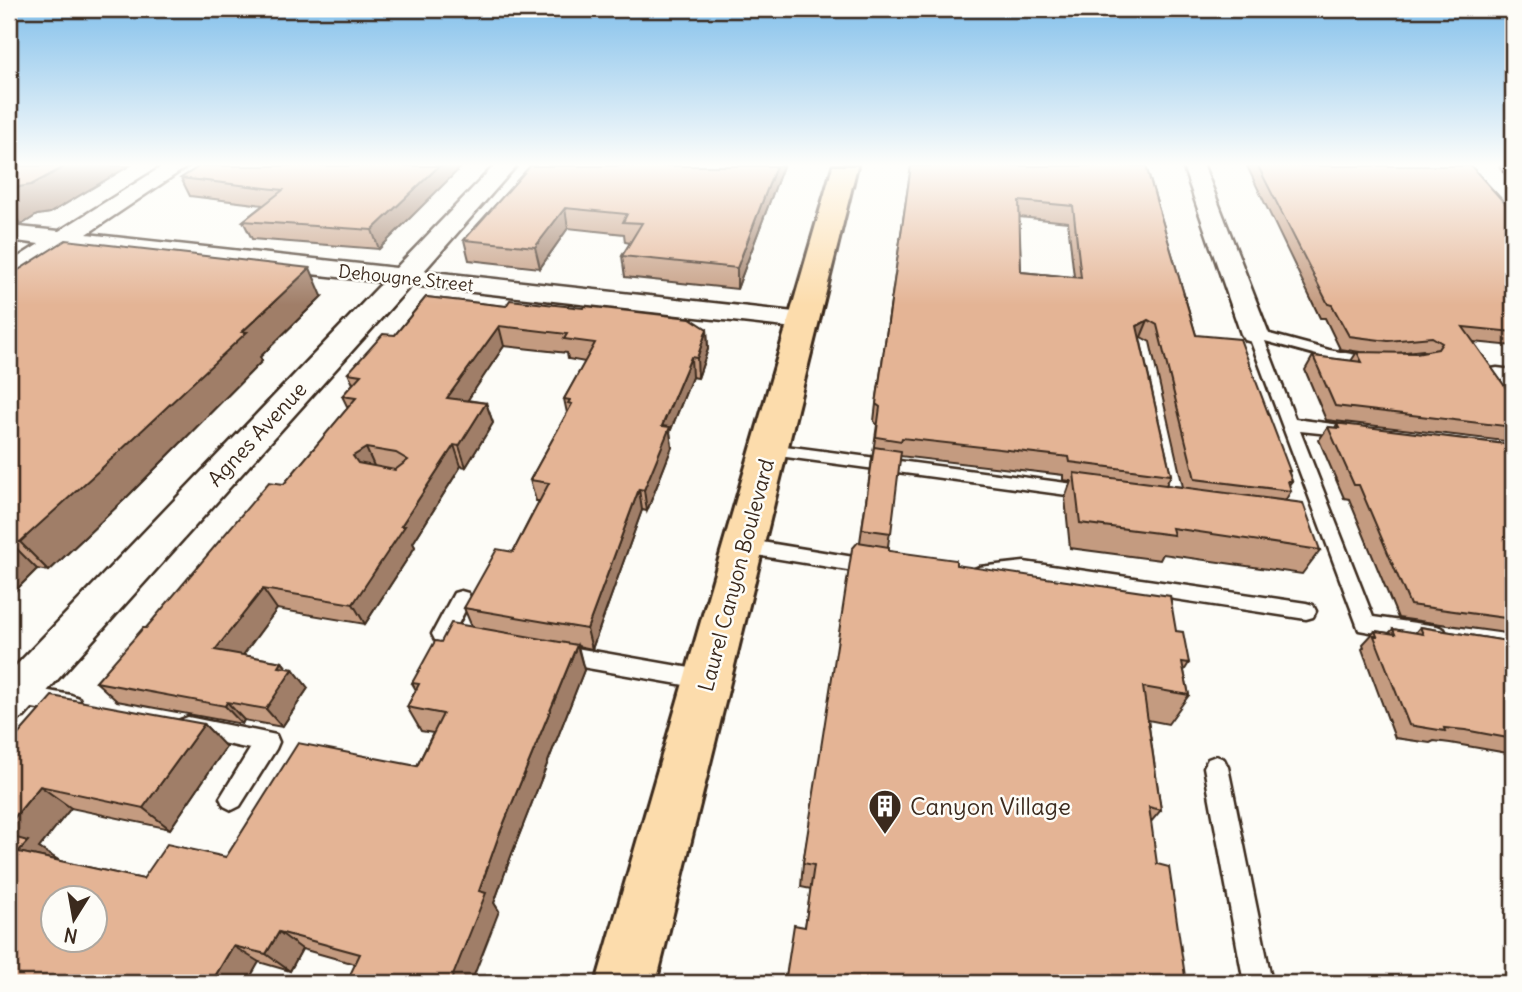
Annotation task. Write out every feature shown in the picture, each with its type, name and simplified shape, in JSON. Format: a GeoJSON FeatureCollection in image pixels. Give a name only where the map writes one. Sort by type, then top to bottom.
{"type":"FeatureCollection","features":[{"type":"Feature","properties":{"kind":"main road","name":"Laurel Canyon Boulevard"},"geometry":{"type":"LineString","coordinates":[[626,983],[832,212]]}},
{"type":"Feature","properties":{"kind":"street"},"geometry":{"type":"LineString","coordinates":[[9,274],[105,212]]}},
{"type":"Feature","properties":{"kind":"street","name":"Agnes Avenue"},"geometry":{"type":"LineString","coordinates":[[12,699],[463,212]]}},
{"type":"Feature","properties":{"kind":"street"},"geometry":{"type":"LineString","coordinates":[[1210,212],[1255,334]]}},
{"type":"Feature","properties":{"kind":"street","name":"Dehougne Street"},"geometry":{"type":"LineString","coordinates":[[9,233],[803,321]]}},
{"type":"Feature","properties":{"kind":"lane"},"geometry":{"type":"LineString","coordinates":[[1255,334],[1328,354],[1392,363]]}},
{"type":"Feature","properties":{"kind":"lane"},"geometry":{"type":"LineString","coordinates":[[1255,334],[1289,424],[1319,523],[1366,624],[1460,638]]}},
{"type":"Feature","properties":{"kind":"lane"},"geometry":{"type":"LineString","coordinates":[[1289,424],[1368,433]]}},
{"type":"Feature","properties":{"kind":"lane"},"geometry":{"type":"LineString","coordinates":[[770,450],[1107,495]]}},
{"type":"Feature","properties":{"kind":"lane"},"geometry":{"type":"LineString","coordinates":[[744,546],[886,569]]}},
{"type":"Feature","properties":{"kind":"lane"},"geometry":{"type":"LineString","coordinates":[[964,577],[1024,569],[1306,611]]}},
{"type":"Feature","properties":{"kind":"lane"},"geometry":{"type":"LineString","coordinates":[[461,599],[442,634],[482,641]]}},
{"type":"Feature","properties":{"kind":"lane"},"geometry":{"type":"LineString","coordinates":[[535,650],[707,680]]}},
{"type":"Feature","properties":{"kind":"lane"},"geometry":{"type":"LineString","coordinates":[[12,699],[96,710]]}},
{"type":"Feature","properties":{"kind":"lane"},"geometry":{"type":"LineString","coordinates":[[162,722],[268,742],[232,798]]}},
{"type":"Feature","properties":{"kind":"lane"},"geometry":{"type":"LineString","coordinates":[[1216,767],[1258,983]]}},
{"type":"Feature","properties":{"kind":"building"},"geometry":{"type":"Polygon","coordinates":[[[254,212],[391,212],[372,230],[243,221],[254,212]]]}},
{"type":"Feature","properties":{"kind":"building"},"geometry":{"type":"Polygon","coordinates":[[[489,212],[562,212],[535,247],[464,240],[489,212]]]}},
{"type":"Feature","properties":{"kind":"building"},"geometry":{"type":"Polygon","coordinates":[[[609,212],[758,212],[737,268],[622,256],[642,223],[623,222],[627,214],[609,212]]]}},
{"type":"Feature","properties":{"kind":"building"},"geometry":{"type":"Polygon","coordinates":[[[904,212],[1019,212],[1021,272],[1081,278],[1074,212],[1160,212],[1196,335],[1240,339],[1290,471],[1292,481],[1288,481],[1291,491],[1195,479],[1157,325],[1148,320],[1137,326],[1171,475],[1070,462],[1069,457],[876,437],[880,407],[876,404],[904,212]]]}},
{"type":"Feature","properties":{"kind":"building"},"geometry":{"type":"Polygon","coordinates":[[[1281,212],[1513,212],[1513,332],[1463,327],[1513,396],[1513,427],[1335,406],[1313,356],[1362,362],[1357,352],[1416,353],[1438,349],[1442,343],[1432,337],[1388,341],[1349,336],[1332,305],[1328,304],[1281,212]]]}},
{"type":"Feature","properties":{"kind":"building"},"geometry":{"type":"Polygon","coordinates":[[[66,240],[310,268],[242,332],[247,332],[20,542],[9,540],[9,335],[14,332],[9,326],[9,276],[66,240]]]}},
{"type":"Feature","properties":{"kind":"building"},"geometry":{"type":"Polygon","coordinates":[[[426,297],[506,306],[510,300],[583,308],[585,306],[690,318],[707,329],[697,358],[691,357],[662,426],[670,427],[644,490],[639,489],[587,629],[464,608],[497,549],[513,552],[549,483],[530,480],[572,404],[568,403],[570,400],[564,399],[595,343],[564,339],[567,334],[499,326],[447,398],[486,403],[459,446],[454,445],[353,604],[263,589],[215,650],[282,662],[279,667],[293,669],[266,709],[227,702],[225,706],[96,682],[143,628],[146,628],[269,482],[284,484],[356,398],[342,396],[361,375],[348,373],[383,334],[395,335],[426,297]],[[366,448],[353,456],[358,463],[395,470],[408,460],[396,453],[366,448]]]}},
{"type":"Feature","properties":{"kind":"building"},"geometry":{"type":"Polygon","coordinates":[[[1337,424],[1513,445],[1513,619],[1410,605],[1359,485],[1354,485],[1328,427],[1339,428],[1337,424]]]}},
{"type":"Feature","properties":{"kind":"building"},"geometry":{"type":"Polygon","coordinates":[[[874,447],[901,451],[891,533],[862,529],[874,447]]]}},
{"type":"Feature","properties":{"kind":"building"},"geometry":{"type":"Polygon","coordinates":[[[1074,473],[1303,503],[1320,550],[1172,528],[1174,535],[1080,523],[1074,473]]]}},
{"type":"Feature","properties":{"kind":"building"},"geometry":{"type":"Polygon","coordinates":[[[858,542],[889,547],[889,551],[956,560],[956,565],[1170,596],[1176,631],[1183,632],[1189,663],[1182,662],[1189,695],[1143,687],[1161,810],[1149,807],[1157,864],[1169,867],[1186,983],[785,983],[794,925],[805,927],[814,865],[803,863],[852,549],[858,542]]]}},
{"type":"Feature","properties":{"kind":"building"},"geometry":{"type":"Polygon","coordinates":[[[451,623],[577,645],[499,835],[479,891],[486,893],[450,983],[346,983],[360,954],[279,932],[266,954],[233,946],[211,983],[9,983],[9,836],[28,841],[18,852],[143,879],[167,844],[226,857],[298,743],[417,766],[443,714],[407,707],[419,684],[412,683],[435,641],[441,642],[451,623]]]}},
{"type":"Feature","properties":{"kind":"building"},"geometry":{"type":"Polygon","coordinates":[[[1420,627],[1513,642],[1513,739],[1465,730],[1444,728],[1445,731],[1409,725],[1374,636],[1377,636],[1375,631],[1395,634],[1393,629],[1423,634],[1420,627]]]}},
{"type":"Feature","properties":{"kind":"building"},"geometry":{"type":"Polygon","coordinates":[[[52,696],[204,724],[143,808],[40,786],[9,824],[9,745],[52,696]]]}},
{"type":"Feature","properties":{"kind":"place","name":"Canyon Village"},"geometry":{"type":"Point","coordinates":[885,836]}}]}
